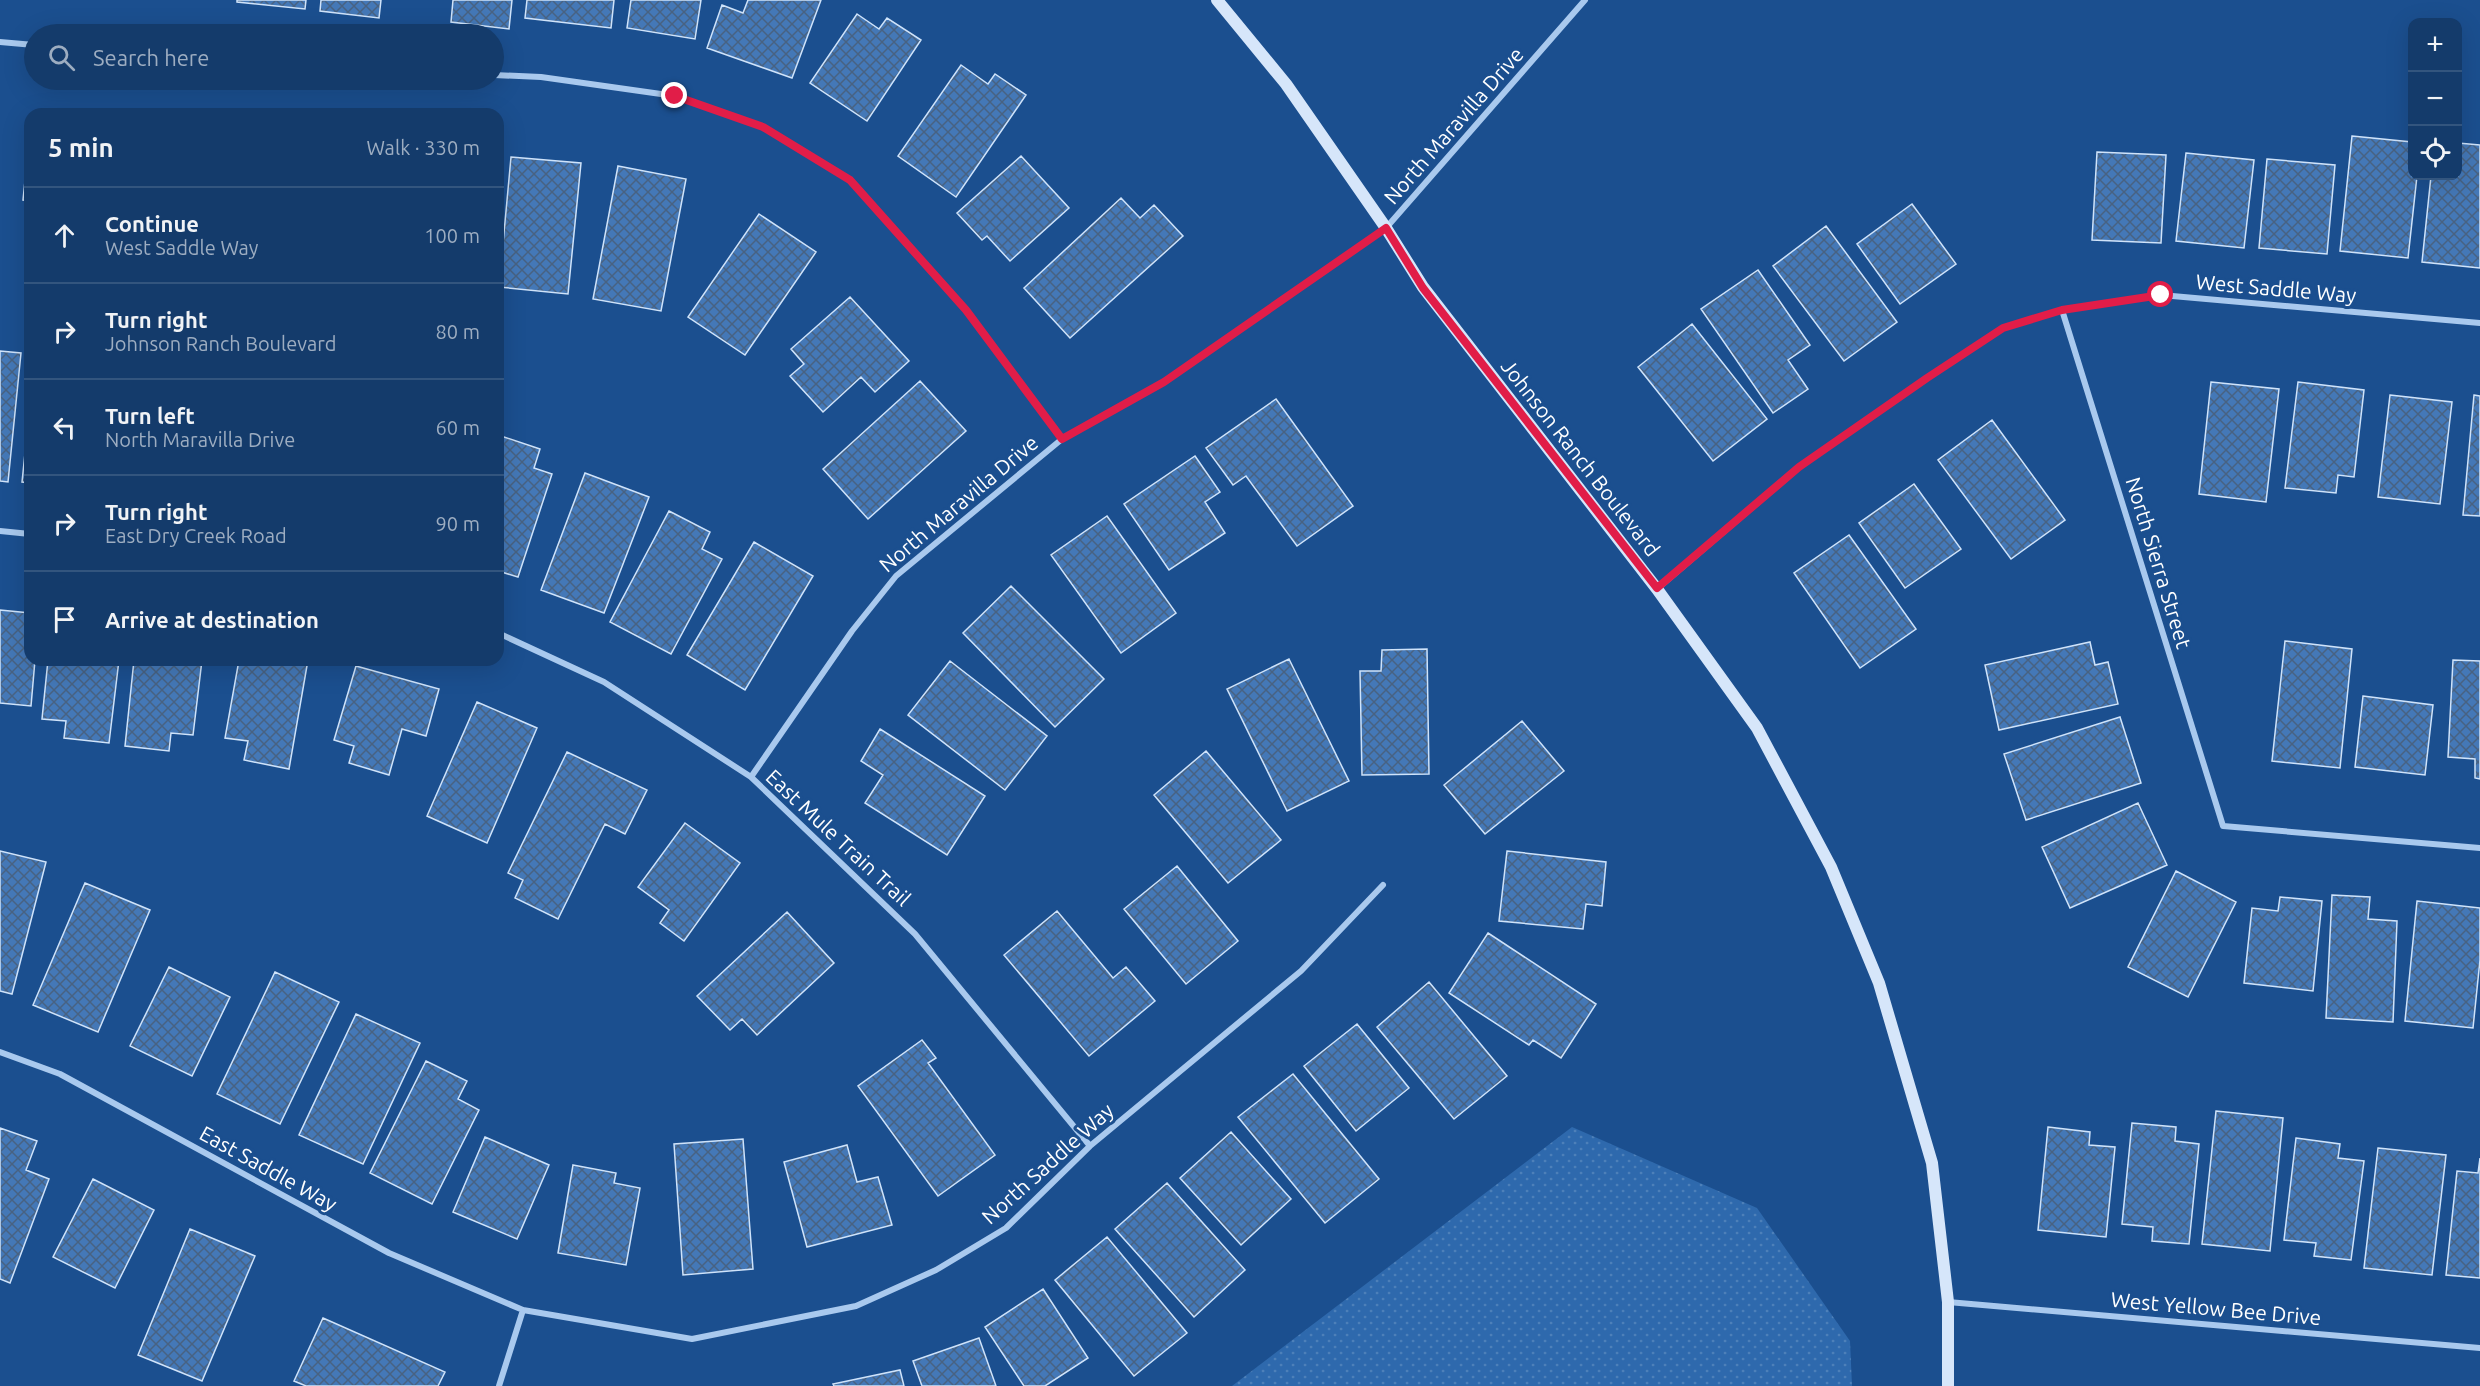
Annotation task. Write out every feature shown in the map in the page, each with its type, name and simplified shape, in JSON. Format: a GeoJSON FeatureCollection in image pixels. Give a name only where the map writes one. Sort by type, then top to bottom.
{"type":"FeatureCollection","features":[{"type":"Feature","properties":{"kind":"street","name":"Johnson Ranch Boulevard"},"geometry":{"type":"LineString","coordinates":[[1217,0],[1286,84],[1386,228],[1423,288],[1657,588],[1757,728],[1831,867],[1879,983],[1932,1163],[1948,1302],[1948,1386]]}},
{"type":"Feature","properties":{"kind":"street","name":"North Maravilla Drive"},"geometry":{"type":"LineString","coordinates":[[750,777],[852,631],[896,576],[1062,439],[1164,382],[1386,228],[1585,0]]}},
{"type":"Feature","properties":{"kind":"street"},"geometry":{"type":"LineString","coordinates":[[0,42],[24,44]]}},
{"type":"Feature","properties":{"kind":"street"},"geometry":{"type":"LineString","coordinates":[[504,75],[541,77],[675,96],[763,127],[850,180],[966,310],[1062,439]]}},
{"type":"Feature","properties":{"kind":"street","name":"West Saddle Way"},"geometry":{"type":"LineString","coordinates":[[1657,588],[1799,467],[2003,328],[2062,310],[2161,295],[2480,323]]}},
{"type":"Feature","properties":{"kind":"street","name":"North Sierra Street"},"geometry":{"type":"LineString","coordinates":[[2062,310],[2223,826],[2480,848]]}},
{"type":"Feature","properties":{"kind":"street"},"geometry":{"type":"LineString","coordinates":[[0,531],[24,533]]}},
{"type":"Feature","properties":{"kind":"street","name":"East Mule Train Trail"},"geometry":{"type":"LineString","coordinates":[[504,636],[604,682],[750,777],[915,934],[1090,1146]]}},
{"type":"Feature","properties":{"kind":"street","name":"North Saddle Way"},"geometry":{"type":"LineString","coordinates":[[523,1311],[692,1339],[856,1306],[936,1270],[1006,1228],[1090,1146],[1301,971],[1383,885]]}},
{"type":"Feature","properties":{"kind":"street","name":"East Saddle Way"},"geometry":{"type":"LineString","coordinates":[[0,1052],[60,1074],[389,1254],[523,1311]]}},
{"type":"Feature","properties":{"kind":"street","name":"West Yellow Bee Drive"},"geometry":{"type":"LineString","coordinates":[[1948,1302],[2480,1348]]}},
{"type":"Feature","properties":{"kind":"street"},"geometry":{"type":"LineString","coordinates":[[499,1386],[523,1311]]}},
{"type":"Feature","properties":{"kind":"shaded area"},"geometry":{"type":"Polygon","coordinates":[[[1572,1127],[1757,1208],[1850,1341],[1852,1386],[1232,1386],[1572,1127]]]}},
{"type":"Feature","properties":{"kind":"building"},"geometry":{"type":"Polygon","coordinates":[[[237,0],[306,0],[305,9],[237,2],[237,0]]]}},
{"type":"Feature","properties":{"kind":"building"},"geometry":{"type":"Polygon","coordinates":[[[321,0],[381,0],[379,18],[320,11],[321,0]]]}},
{"type":"Feature","properties":{"kind":"building"},"geometry":{"type":"Polygon","coordinates":[[[453,0],[512,0],[509,29],[504,28],[504,24],[451,22],[453,0]]]}},
{"type":"Feature","properties":{"kind":"building"},"geometry":{"type":"Polygon","coordinates":[[[527,0],[614,0],[611,28],[525,18],[527,0]]]}},
{"type":"Feature","properties":{"kind":"building"},"geometry":{"type":"Polygon","coordinates":[[[631,0],[701,0],[695,39],[627,28],[631,0]]]}},
{"type":"Feature","properties":{"kind":"building"},"geometry":{"type":"Polygon","coordinates":[[[748,0],[821,0],[792,78],[707,48],[722,5],[743,13],[748,0]]]}},
{"type":"Feature","properties":{"kind":"building"},"geometry":{"type":"Polygon","coordinates":[[[857,14],[879,29],[887,18],[921,40],[867,121],[810,83],[857,14]]]}},
{"type":"Feature","properties":{"kind":"building"},"geometry":{"type":"Polygon","coordinates":[[[961,65],[988,84],[995,74],[1026,95],[956,197],[898,156],[961,65]]]}},
{"type":"Feature","properties":{"kind":"building"},"geometry":{"type":"Polygon","coordinates":[[[2352,136],[2408,142],[2408,180],[2417,180],[2408,258],[2340,251],[2352,136]]]}},
{"type":"Feature","properties":{"kind":"building"},"geometry":{"type":"Polygon","coordinates":[[[2462,143],[2480,145],[2480,268],[2422,262],[2431,180],[2462,180],[2462,143]]]}},
{"type":"Feature","properties":{"kind":"building"},"geometry":{"type":"Polygon","coordinates":[[[2097,152],[2166,155],[2161,243],[2092,240],[2097,152]]]}},
{"type":"Feature","properties":{"kind":"building"},"geometry":{"type":"Polygon","coordinates":[[[2186,153],[2254,160],[2244,248],[2176,241],[2186,153]]]}},
{"type":"Feature","properties":{"kind":"building"},"geometry":{"type":"Polygon","coordinates":[[[1021,156],[1069,208],[1010,261],[987,236],[982,240],[957,213],[1021,156]]]}},
{"type":"Feature","properties":{"kind":"building"},"geometry":{"type":"Polygon","coordinates":[[[511,157],[581,163],[568,294],[504,288],[504,233],[511,157]]]}},
{"type":"Feature","properties":{"kind":"building"},"geometry":{"type":"Polygon","coordinates":[[[2267,159],[2335,165],[2327,254],[2259,248],[2267,159]]]}},
{"type":"Feature","properties":{"kind":"building"},"geometry":{"type":"Polygon","coordinates":[[[618,166],[686,179],[661,311],[593,299],[618,166]]]}},
{"type":"Feature","properties":{"kind":"building"},"geometry":{"type":"Polygon","coordinates":[[[1121,198],[1140,218],[1154,205],[1183,236],[1070,338],[1024,288],[1121,198]]]}},
{"type":"Feature","properties":{"kind":"building"},"geometry":{"type":"Polygon","coordinates":[[[1912,204],[1956,264],[1900,304],[1857,244],[1912,204]]]}},
{"type":"Feature","properties":{"kind":"building"},"geometry":{"type":"Polygon","coordinates":[[[759,214],[816,252],[745,355],[688,317],[759,214]]]}},
{"type":"Feature","properties":{"kind":"building"},"geometry":{"type":"Polygon","coordinates":[[[1826,226],[1897,322],[1844,361],[1773,266],[1826,226]]]}},
{"type":"Feature","properties":{"kind":"building"},"geometry":{"type":"Polygon","coordinates":[[[1758,270],[1810,345],[1788,360],[1808,389],[1773,413],[1701,309],[1758,270]]]}},
{"type":"Feature","properties":{"kind":"building"},"geometry":{"type":"Polygon","coordinates":[[[850,297],[909,361],[875,392],[861,377],[823,412],[790,376],[804,364],[791,349],[850,297]]]}},
{"type":"Feature","properties":{"kind":"building"},"geometry":{"type":"Polygon","coordinates":[[[1692,324],[1767,419],[1713,461],[1638,367],[1692,324]]]}},
{"type":"Feature","properties":{"kind":"building"},"geometry":{"type":"Polygon","coordinates":[[[0,351],[21,353],[8,482],[0,481],[0,351]]]}},
{"type":"Feature","properties":{"kind":"building"},"geometry":{"type":"Polygon","coordinates":[[[920,381],[966,431],[868,519],[823,469],[920,381]]]}},
{"type":"Feature","properties":{"kind":"building"},"geometry":{"type":"Polygon","coordinates":[[[2211,382],[2279,389],[2266,502],[2199,494],[2211,382]]]}},
{"type":"Feature","properties":{"kind":"building"},"geometry":{"type":"Polygon","coordinates":[[[2298,382],[2364,390],[2354,477],[2338,475],[2336,493],[2285,488],[2298,382]]]}},
{"type":"Feature","properties":{"kind":"building"},"geometry":{"type":"Polygon","coordinates":[[[2390,395],[2452,402],[2440,504],[2378,497],[2390,395]]]}},
{"type":"Feature","properties":{"kind":"building"},"geometry":{"type":"Polygon","coordinates":[[[2474,395],[2480,396],[2480,516],[2463,515],[2474,395]]]}},
{"type":"Feature","properties":{"kind":"building"},"geometry":{"type":"Polygon","coordinates":[[[1276,399],[1353,506],[1297,546],[1246,476],[1233,485],[1206,448],[1276,399]]]}},
{"type":"Feature","properties":{"kind":"building"},"geometry":{"type":"Polygon","coordinates":[[[1992,420],[2065,520],[2011,559],[1938,460],[1992,420]]]}},
{"type":"Feature","properties":{"kind":"building"},"geometry":{"type":"Polygon","coordinates":[[[504,437],[540,449],[534,468],[552,474],[518,577],[504,573],[504,437]]]}},
{"type":"Feature","properties":{"kind":"building"},"geometry":{"type":"Polygon","coordinates":[[[1195,456],[1220,492],[1205,502],[1225,533],[1169,570],[1124,504],[1195,456]]]}},
{"type":"Feature","properties":{"kind":"building"},"geometry":{"type":"Polygon","coordinates":[[[585,473],[649,497],[604,613],[541,590],[585,473]]]}},
{"type":"Feature","properties":{"kind":"building"},"geometry":{"type":"Polygon","coordinates":[[[1914,484],[1961,549],[1905,588],[1859,523],[1914,484]]]}},
{"type":"Feature","properties":{"kind":"building"},"geometry":{"type":"Polygon","coordinates":[[[669,511],[710,532],[702,549],[722,559],[671,654],[610,622],[669,511]]]}},
{"type":"Feature","properties":{"kind":"building"},"geometry":{"type":"Polygon","coordinates":[[[1107,516],[1176,613],[1121,653],[1051,555],[1107,516]]]}},
{"type":"Feature","properties":{"kind":"building"},"geometry":{"type":"Polygon","coordinates":[[[1849,535],[1916,629],[1860,668],[1794,573],[1849,535]]]}},
{"type":"Feature","properties":{"kind":"building"},"geometry":{"type":"Polygon","coordinates":[[[754,542],[813,576],[745,690],[687,655],[754,542]]]}},
{"type":"Feature","properties":{"kind":"building"},"geometry":{"type":"Polygon","coordinates":[[[1011,586],[1104,679],[1055,727],[963,633],[1011,586]]]}},
{"type":"Feature","properties":{"kind":"building"},"geometry":{"type":"Polygon","coordinates":[[[0,610],[24,612],[24,666],[34,666],[31,706],[0,703],[0,610]]]}},
{"type":"Feature","properties":{"kind":"building"},"geometry":{"type":"Polygon","coordinates":[[[2285,641],[2352,649],[2340,768],[2272,761],[2285,641]]]}},
{"type":"Feature","properties":{"kind":"building"},"geometry":{"type":"Polygon","coordinates":[[[2090,642],[2095,665],[2108,662],[2118,704],[1999,730],[1985,665],[2090,642]]]}},
{"type":"Feature","properties":{"kind":"building"},"geometry":{"type":"Polygon","coordinates":[[[1427,649],[1429,774],[1362,775],[1360,671],[1381,671],[1382,650],[1427,649]]]}},
{"type":"Feature","properties":{"kind":"building"},"geometry":{"type":"Polygon","coordinates":[[[1289,659],[1349,781],[1287,811],[1227,689],[1289,659]]]}},
{"type":"Feature","properties":{"kind":"building"},"geometry":{"type":"Polygon","coordinates":[[[2453,660],[2480,661],[2480,779],[2475,778],[2475,759],[2448,757],[2453,660]]]}},
{"type":"Feature","properties":{"kind":"building"},"geometry":{"type":"Polygon","coordinates":[[[950,661],[1047,736],[1005,790],[908,715],[950,661]]]}},
{"type":"Feature","properties":{"kind":"building"},"geometry":{"type":"Polygon","coordinates":[[[47,666],[118,666],[109,743],[64,738],[66,721],[42,719],[47,666]]]}},
{"type":"Feature","properties":{"kind":"building"},"geometry":{"type":"Polygon","coordinates":[[[133,666],[201,666],[193,735],[171,733],[169,751],[125,746],[133,666]]]}},
{"type":"Feature","properties":{"kind":"building"},"geometry":{"type":"Polygon","coordinates":[[[238,666],[307,666],[289,769],[244,760],[248,741],[225,738],[238,666]]]}},
{"type":"Feature","properties":{"kind":"building"},"geometry":{"type":"Polygon","coordinates":[[[356,666],[439,689],[426,736],[402,729],[389,775],[349,763],[354,746],[334,740],[356,666]]]}},
{"type":"Feature","properties":{"kind":"building"},"geometry":{"type":"Polygon","coordinates":[[[2363,696],[2433,705],[2425,775],[2355,767],[2363,696]]]}},
{"type":"Feature","properties":{"kind":"building"},"geometry":{"type":"Polygon","coordinates":[[[477,702],[537,728],[487,843],[427,816],[477,702]]]}},
{"type":"Feature","properties":{"kind":"building"},"geometry":{"type":"Polygon","coordinates":[[[2120,717],[2141,783],[2026,820],[2004,754],[2120,717]]]}},
{"type":"Feature","properties":{"kind":"building"},"geometry":{"type":"Polygon","coordinates":[[[1522,721],[1564,771],[1485,834],[1444,785],[1522,721]]]}},
{"type":"Feature","properties":{"kind":"building"},"geometry":{"type":"Polygon","coordinates":[[[880,729],[985,796],[947,855],[865,803],[883,775],[861,761],[880,729]]]}},
{"type":"Feature","properties":{"kind":"building"},"geometry":{"type":"Polygon","coordinates":[[[1206,751],[1281,840],[1228,883],[1154,795],[1206,751]]]}},
{"type":"Feature","properties":{"kind":"building"},"geometry":{"type":"Polygon","coordinates":[[[567,752],[647,790],[625,834],[605,824],[558,919],[515,898],[523,880],[508,873],[567,752]]]}},
{"type":"Feature","properties":{"kind":"building"},"geometry":{"type":"Polygon","coordinates":[[[2138,803],[2167,865],[2070,908],[2042,847],[2138,803]]]}},
{"type":"Feature","properties":{"kind":"building"},"geometry":{"type":"Polygon","coordinates":[[[685,823],[740,863],[684,941],[660,923],[669,910],[638,887],[685,823]]]}},
{"type":"Feature","properties":{"kind":"building"},"geometry":{"type":"Polygon","coordinates":[[[0,851],[46,862],[12,994],[0,991],[0,851]]]}},
{"type":"Feature","properties":{"kind":"building"},"geometry":{"type":"Polygon","coordinates":[[[1507,851],[1606,862],[1602,906],[1586,904],[1583,929],[1499,921],[1507,851]]]}},
{"type":"Feature","properties":{"kind":"building"},"geometry":{"type":"Polygon","coordinates":[[[1177,866],[1238,941],[1186,984],[1124,909],[1177,866]]]}},
{"type":"Feature","properties":{"kind":"building"},"geometry":{"type":"Polygon","coordinates":[[[2176,871],[2236,902],[2188,997],[2128,967],[2176,871]]]}},
{"type":"Feature","properties":{"kind":"building"},"geometry":{"type":"Polygon","coordinates":[[[85,883],[150,910],[98,1032],[33,1005],[85,883]]]}},
{"type":"Feature","properties":{"kind":"building"},"geometry":{"type":"Polygon","coordinates":[[[2332,895],[2370,897],[2368,919],[2397,921],[2393,1022],[2326,1018],[2332,895]]]}},
{"type":"Feature","properties":{"kind":"building"},"geometry":{"type":"Polygon","coordinates":[[[2280,897],[2322,901],[2313,991],[2244,983],[2252,908],[2278,911],[2280,897]]]}},
{"type":"Feature","properties":{"kind":"building"},"geometry":{"type":"Polygon","coordinates":[[[2417,901],[2480,908],[2480,960],[2473,1028],[2405,1021],[2417,901]]]}},
{"type":"Feature","properties":{"kind":"building"},"geometry":{"type":"Polygon","coordinates":[[[1057,911],[1113,978],[1126,967],[1155,1001],[1089,1056],[1004,955],[1057,911]]]}},
{"type":"Feature","properties":{"kind":"building"},"geometry":{"type":"Polygon","coordinates":[[[787,912],[834,963],[757,1035],[742,1019],[730,1030],[697,996],[787,912]]]}},
{"type":"Feature","properties":{"kind":"building"},"geometry":{"type":"Polygon","coordinates":[[[1488,933],[1596,1004],[1561,1058],[1533,1040],[1529,1045],[1449,993],[1488,933]]]}},
{"type":"Feature","properties":{"kind":"building"},"geometry":{"type":"Polygon","coordinates":[[[169,967],[230,997],[192,1076],[130,1046],[169,967]]]}},
{"type":"Feature","properties":{"kind":"building"},"geometry":{"type":"Polygon","coordinates":[[[275,972],[339,1002],[280,1124],[217,1094],[275,972]]]}},
{"type":"Feature","properties":{"kind":"building"},"geometry":{"type":"Polygon","coordinates":[[[1429,982],[1507,1076],[1454,1119],[1377,1027],[1429,982]]]}},
{"type":"Feature","properties":{"kind":"building"},"geometry":{"type":"Polygon","coordinates":[[[356,1014],[420,1043],[363,1164],[299,1135],[356,1014]]]}},
{"type":"Feature","properties":{"kind":"building"},"geometry":{"type":"Polygon","coordinates":[[[1357,1024],[1409,1088],[1356,1131],[1304,1066],[1357,1024]]]}},
{"type":"Feature","properties":{"kind":"building"},"geometry":{"type":"Polygon","coordinates":[[[922,1040],[936,1058],[928,1063],[995,1155],[938,1196],[858,1086],[922,1040]]]}},
{"type":"Feature","properties":{"kind":"building"},"geometry":{"type":"Polygon","coordinates":[[[426,1061],[467,1081],[458,1099],[479,1110],[432,1204],[370,1173],[426,1061]]]}},
{"type":"Feature","properties":{"kind":"building"},"geometry":{"type":"Polygon","coordinates":[[[1293,1074],[1379,1179],[1325,1223],[1238,1117],[1293,1074]]]}},
{"type":"Feature","properties":{"kind":"building"},"geometry":{"type":"Polygon","coordinates":[[[2216,1111],[2283,1118],[2270,1251],[2202,1244],[2216,1111]]]}},
{"type":"Feature","properties":{"kind":"building"},"geometry":{"type":"Polygon","coordinates":[[[2132,1123],[2176,1127],[2175,1141],[2199,1144],[2189,1244],[2152,1241],[2153,1227],[2122,1224],[2132,1123]]]}},
{"type":"Feature","properties":{"kind":"building"},"geometry":{"type":"Polygon","coordinates":[[[2048,1127],[2090,1132],[2089,1145],[2115,1147],[2106,1237],[2038,1230],[2048,1127]]]}},
{"type":"Feature","properties":{"kind":"building"},"geometry":{"type":"Polygon","coordinates":[[[0,1128],[37,1141],[26,1170],[49,1179],[10,1283],[0,1279],[0,1128]]]}},
{"type":"Feature","properties":{"kind":"building"},"geometry":{"type":"Polygon","coordinates":[[[1231,1132],[1291,1199],[1241,1245],[1180,1178],[1231,1132]]]}},
{"type":"Feature","properties":{"kind":"building"},"geometry":{"type":"Polygon","coordinates":[[[485,1137],[549,1165],[517,1239],[453,1212],[485,1137]]]}},
{"type":"Feature","properties":{"kind":"building"},"geometry":{"type":"Polygon","coordinates":[[[2296,1138],[2340,1144],[2338,1158],[2364,1161],[2351,1260],[2314,1256],[2316,1243],[2284,1240],[2296,1138]]]}},
{"type":"Feature","properties":{"kind":"building"},"geometry":{"type":"Polygon","coordinates":[[[743,1139],[753,1269],[683,1275],[674,1144],[743,1139]]]}},
{"type":"Feature","properties":{"kind":"building"},"geometry":{"type":"Polygon","coordinates":[[[847,1145],[857,1182],[878,1177],[892,1225],[807,1247],[784,1162],[847,1145]]]}},
{"type":"Feature","properties":{"kind":"building"},"geometry":{"type":"Polygon","coordinates":[[[2378,1148],[2446,1155],[2432,1275],[2364,1268],[2378,1148]]]}},
{"type":"Feature","properties":{"kind":"building"},"geometry":{"type":"Polygon","coordinates":[[[2480,1158],[2480,1278],[2446,1275],[2457,1171],[2478,1173],[2480,1158]]]}},
{"type":"Feature","properties":{"kind":"building"},"geometry":{"type":"Polygon","coordinates":[[[573,1165],[616,1173],[614,1183],[640,1188],[626,1265],[558,1253],[573,1165]]]}},
{"type":"Feature","properties":{"kind":"building"},"geometry":{"type":"Polygon","coordinates":[[[93,1179],[154,1210],[115,1288],[53,1257],[93,1179]]]}},
{"type":"Feature","properties":{"kind":"building"},"geometry":{"type":"Polygon","coordinates":[[[1167,1183],[1245,1270],[1194,1317],[1115,1229],[1167,1183]]]}},
{"type":"Feature","properties":{"kind":"building"},"geometry":{"type":"Polygon","coordinates":[[[190,1229],[255,1256],[202,1381],[138,1355],[190,1229]]]}},
{"type":"Feature","properties":{"kind":"building"},"geometry":{"type":"Polygon","coordinates":[[[1107,1237],[1187,1333],[1134,1376],[1055,1280],[1107,1237]]]}},
{"type":"Feature","properties":{"kind":"building"},"geometry":{"type":"Polygon","coordinates":[[[1043,1289],[1088,1358],[1045,1386],[1024,1386],[985,1327],[1043,1289]]]}},
{"type":"Feature","properties":{"kind":"building"},"geometry":{"type":"Polygon","coordinates":[[[323,1318],[445,1372],[438,1386],[306,1386],[294,1381],[323,1318]]]}},
{"type":"Feature","properties":{"kind":"building"},"geometry":{"type":"Polygon","coordinates":[[[979,1338],[996,1386],[922,1386],[913,1361],[979,1338]]]}},
{"type":"Feature","properties":{"kind":"building"},"geometry":{"type":"Polygon","coordinates":[[[900,1370],[904,1386],[834,1386],[833,1384],[900,1370]]]}},
{"type":"Feature","properties":{"kind":"route"},"geometry":{"type":"LineString","coordinates":[[675,96],[763,127],[850,180],[966,310],[1062,439],[1164,382],[1386,228],[1423,288],[1657,588],[1799,467],[2003,328],[2062,310],[2161,295]]}}]}
